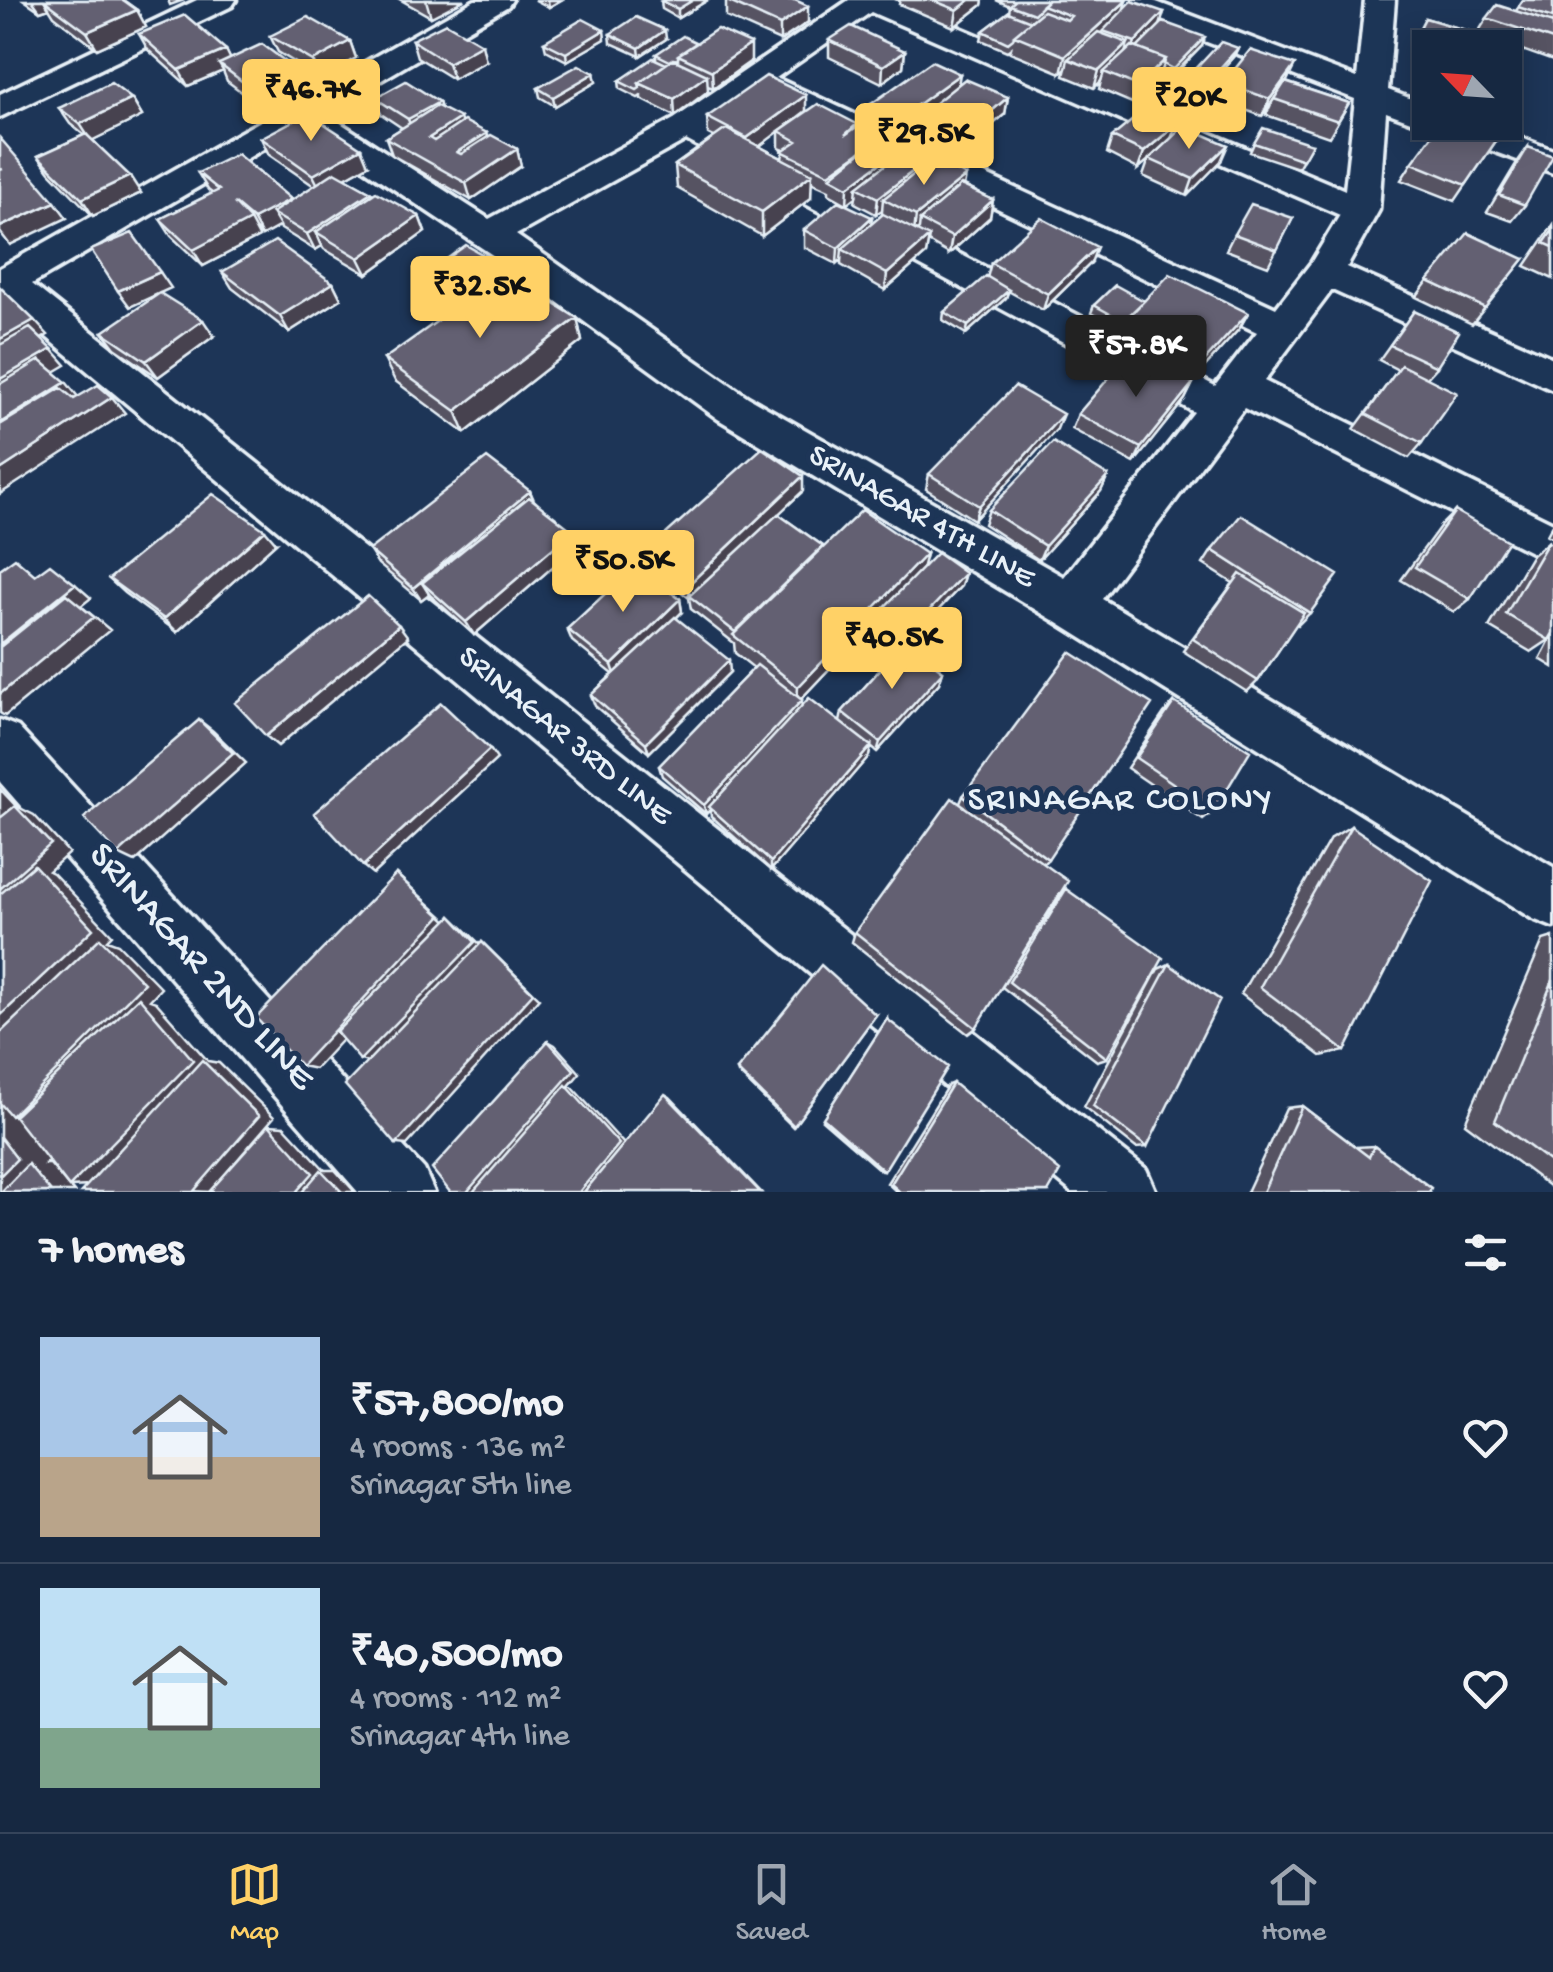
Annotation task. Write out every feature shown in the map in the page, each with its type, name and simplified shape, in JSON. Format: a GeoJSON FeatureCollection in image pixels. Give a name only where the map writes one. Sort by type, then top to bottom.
{"type":"FeatureCollection","features":[{"type":"Feature","properties":{"kind":"street"},"geometry":{"type":"LineString","coordinates":[[0,108],[221,0]]}},
{"type":"Feature","properties":{"kind":"street"},"geometry":{"type":"LineString","coordinates":[[3,284],[496,0]]}},
{"type":"Feature","properties":{"kind":"street"},"geometry":{"type":"LineString","coordinates":[[488,235],[686,126],[869,0],[1361,210]]}},
{"type":"Feature","properties":{"kind":"street"},"geometry":{"type":"LineString","coordinates":[[1124,0],[1412,110]]}},
{"type":"Feature","properties":{"kind":"street"},"geometry":{"type":"LineString","coordinates":[[1070,605],[1325,272],[1361,210],[1380,0]]}},
{"type":"Feature","properties":{"kind":"street"},"geometry":{"type":"LineString","coordinates":[[752,79],[1282,328]]}},
{"type":"Feature","properties":{"kind":"street","name":"SRINAGAR 4TH LINE"},"geometry":{"type":"LineString","coordinates":[[304,114],[488,235],[733,408],[1070,605],[1553,899]]}},
{"type":"Feature","properties":{"kind":"street"},"geometry":{"type":"LineString","coordinates":[[686,126],[1231,398],[1553,544]]}},
{"type":"Feature","properties":{"kind":"street"},"geometry":{"type":"LineString","coordinates":[[1494,140],[1553,162]]}},
{"type":"Feature","properties":{"kind":"street"},"geometry":{"type":"LineString","coordinates":[[1325,272],[1553,375]]}},
{"type":"Feature","properties":{"kind":"street","name":"SRINAGAR 3RD LINE"},"geometry":{"type":"LineString","coordinates":[[3,284],[1123,1192]]}},
{"type":"Feature","properties":{"kind":"street","name":"SRINAGAR 2ND LINE"},"geometry":{"type":"LineString","coordinates":[[0,744],[400,1192]]}},
{"type":"Feature","properties":{"kind":"building"},"geometry":{"type":"Polygon","coordinates":[[[44,0],[123,0],[137,10],[87,32],[44,0]]]}},
{"type":"Feature","properties":{"kind":"building"},"geometry":{"type":"Polygon","coordinates":[[[663,0],[693,0],[678,9],[663,0]]]}},
{"type":"Feature","properties":{"kind":"building"},"geometry":{"type":"Polygon","coordinates":[[[725,0],[795,0],[808,6],[780,25],[725,0]]]}},
{"type":"Feature","properties":{"kind":"building"},"geometry":{"type":"Polygon","coordinates":[[[932,0],[970,0],[957,10],[932,0]]]}},
{"type":"Feature","properties":{"kind":"building"},"geometry":{"type":"Polygon","coordinates":[[[1016,0],[1048,0],[1034,14],[1010,5],[1016,0]]]}},
{"type":"Feature","properties":{"kind":"building"},"geometry":{"type":"Polygon","coordinates":[[[1048,0],[1126,1],[1065,56],[1014,35],[1043,11],[1067,20],[1071,16],[1042,5],[1048,0]]]}},
{"type":"Feature","properties":{"kind":"building"},"geometry":{"type":"Polygon","coordinates":[[[1523,0],[1553,0],[1553,18],[1518,7],[1523,0]]]}},
{"type":"Feature","properties":{"kind":"building"},"geometry":{"type":"Polygon","coordinates":[[[1132,1],[1164,12],[1135,42],[1103,31],[1132,1]]]}},
{"type":"Feature","properties":{"kind":"building"},"geometry":{"type":"Polygon","coordinates":[[[1497,5],[1553,23],[1553,40],[1487,18],[1497,5]]]}},
{"type":"Feature","properties":{"kind":"building"},"geometry":{"type":"Polygon","coordinates":[[[1008,12],[1031,21],[1008,43],[983,31],[1008,12]]]}},
{"type":"Feature","properties":{"kind":"building"},"geometry":{"type":"Polygon","coordinates":[[[185,15],[226,50],[179,70],[139,34],[185,15]]]}},
{"type":"Feature","properties":{"kind":"building"},"geometry":{"type":"Polygon","coordinates":[[[308,17],[350,41],[313,61],[270,36],[308,17]]]}},
{"type":"Feature","properties":{"kind":"building"},"geometry":{"type":"Polygon","coordinates":[[[636,17],[665,30],[639,48],[610,34],[636,17]]]}},
{"type":"Feature","properties":{"kind":"building"},"geometry":{"type":"Polygon","coordinates":[[[1425,18],[1466,30],[1419,30],[1425,18]]]}},
{"type":"Feature","properties":{"kind":"building"},"geometry":{"type":"Polygon","coordinates":[[[583,19],[604,30],[566,53],[544,42],[583,19]]]}},
{"type":"Feature","properties":{"kind":"building"},"geometry":{"type":"Polygon","coordinates":[[[1163,22],[1205,37],[1174,69],[1164,64],[1166,59],[1137,48],[1163,22]]]}},
{"type":"Feature","properties":{"kind":"building"},"geometry":{"type":"Polygon","coordinates":[[[446,23],[482,44],[448,63],[412,40],[446,23]]]}},
{"type":"Feature","properties":{"kind":"building"},"geometry":{"type":"Polygon","coordinates":[[[851,26],[905,51],[883,66],[829,40],[851,26]]]}},
{"type":"Feature","properties":{"kind":"building"},"geometry":{"type":"Polygon","coordinates":[[[717,29],[751,44],[712,71],[678,55],[717,29]]]}},
{"type":"Feature","properties":{"kind":"building"},"geometry":{"type":"Polygon","coordinates":[[[1098,32],[1128,43],[1099,71],[1068,59],[1098,32]]]}},
{"type":"Feature","properties":{"kind":"building"},"geometry":{"type":"Polygon","coordinates":[[[683,36],[697,43],[678,55],[678,59],[670,61],[656,54],[683,36]]]}},
{"type":"Feature","properties":{"kind":"building"},"geometry":{"type":"Polygon","coordinates":[[[1221,42],[1238,48],[1208,81],[1191,74],[1221,42]]]}},
{"type":"Feature","properties":{"kind":"building"},"geometry":{"type":"Polygon","coordinates":[[[262,44],[302,74],[259,94],[219,64],[262,44]]]}},
{"type":"Feature","properties":{"kind":"building"},"geometry":{"type":"Polygon","coordinates":[[[1132,46],[1166,59],[1138,86],[1104,72],[1132,46]]]}},
{"type":"Feature","properties":{"kind":"building"},"geometry":{"type":"Polygon","coordinates":[[[1250,50],[1295,65],[1270,99],[1224,83],[1250,50]]]}},
{"type":"Feature","properties":{"kind":"building"},"geometry":{"type":"Polygon","coordinates":[[[653,58],[666,64],[639,83],[640,88],[619,81],[653,58]]]}},
{"type":"Feature","properties":{"kind":"building"},"geometry":{"type":"Polygon","coordinates":[[[673,59],[707,75],[674,99],[639,83],[673,59]]]}},
{"type":"Feature","properties":{"kind":"building"},"geometry":{"type":"Polygon","coordinates":[[[932,61],[960,74],[899,118],[871,104],[932,61]]]}},
{"type":"Feature","properties":{"kind":"building"},"geometry":{"type":"Polygon","coordinates":[[[579,65],[594,73],[553,97],[538,88],[579,65]]]}},
{"type":"Feature","properties":{"kind":"building"},"geometry":{"type":"Polygon","coordinates":[[[1164,71],[1183,78],[1161,102],[1141,94],[1164,71]]]}},
{"type":"Feature","properties":{"kind":"building"},"geometry":{"type":"Polygon","coordinates":[[[766,76],[806,95],[747,138],[707,117],[766,76]]]}},
{"type":"Feature","properties":{"kind":"building"},"geometry":{"type":"Polygon","coordinates":[[[965,79],[1008,97],[972,128],[929,108],[965,79]]]}},
{"type":"Feature","properties":{"kind":"building"},"geometry":{"type":"Polygon","coordinates":[[[1188,79],[1206,86],[1184,110],[1165,104],[1188,79]]]}},
{"type":"Feature","properties":{"kind":"building"},"geometry":{"type":"Polygon","coordinates":[[[406,81],[439,102],[408,119],[375,98],[406,81]]]}},
{"type":"Feature","properties":{"kind":"building"},"geometry":{"type":"Polygon","coordinates":[[[1285,82],[1349,103],[1338,121],[1274,99],[1285,82]]]}},
{"type":"Feature","properties":{"kind":"building"},"geometry":{"type":"Polygon","coordinates":[[[111,83],[132,99],[80,124],[59,108],[111,83]]]}},
{"type":"Feature","properties":{"kind":"building"},"geometry":{"type":"Polygon","coordinates":[[[818,104],[857,124],[845,135],[861,124],[907,143],[848,187],[830,177],[875,141],[829,174],[782,151],[797,141],[779,131],[818,104]]]}},
{"type":"Feature","properties":{"kind":"building"},"geometry":{"type":"Polygon","coordinates":[[[437,106],[460,118],[429,138],[434,141],[464,121],[487,133],[457,152],[461,154],[491,135],[517,149],[466,183],[386,138],[437,106]]]}},
{"type":"Feature","properties":{"kind":"building"},"geometry":{"type":"Polygon","coordinates":[[[1145,110],[1176,125],[1144,152],[1112,137],[1145,110]]]}},
{"type":"Feature","properties":{"kind":"building"},"geometry":{"type":"Polygon","coordinates":[[[308,113],[361,148],[313,175],[261,138],[308,113]]]}},
{"type":"Feature","properties":{"kind":"building"},"geometry":{"type":"Polygon","coordinates":[[[1184,126],[1228,145],[1193,179],[1149,159],[1184,126]]]}},
{"type":"Feature","properties":{"kind":"building"},"geometry":{"type":"Polygon","coordinates":[[[1263,128],[1312,144],[1303,160],[1254,143],[1263,128]]]}},
{"type":"Feature","properties":{"kind":"building"},"geometry":{"type":"Polygon","coordinates":[[[726,129],[812,174],[762,212],[675,165],[726,129]]]}},
{"type":"Feature","properties":{"kind":"building"},"geometry":{"type":"Polygon","coordinates":[[[86,134],[130,176],[82,199],[38,156],[86,134]]]}},
{"type":"Feature","properties":{"kind":"building"},"geometry":{"type":"Polygon","coordinates":[[[0,138],[55,202],[0,227],[0,170],[0,138]]]}},
{"type":"Feature","properties":{"kind":"building"},"geometry":{"type":"Polygon","coordinates":[[[1429,140],[1497,140],[1466,185],[1412,163],[1429,140]]]}},
{"type":"Feature","properties":{"kind":"building"},"geometry":{"type":"Polygon","coordinates":[[[908,147],[930,158],[878,198],[857,187],[908,147]]]}},
{"type":"Feature","properties":{"kind":"building"},"geometry":{"type":"Polygon","coordinates":[[[1528,147],[1553,156],[1525,205],[1499,195],[1528,147]]]}},
{"type":"Feature","properties":{"kind":"building"},"geometry":{"type":"Polygon","coordinates":[[[237,154],[291,199],[253,219],[234,203],[250,220],[193,250],[160,219],[219,190],[198,173],[237,154]]]}},
{"type":"Feature","properties":{"kind":"building"},"geometry":{"type":"Polygon","coordinates":[[[933,159],[966,176],[916,216],[883,199],[933,159]]]}},
{"type":"Feature","properties":{"kind":"building"},"geometry":{"type":"Polygon","coordinates":[[[335,172],[371,192],[307,234],[272,213],[335,172]]]}},
{"type":"Feature","properties":{"kind":"building"},"geometry":{"type":"Polygon","coordinates":[[[961,185],[993,200],[952,237],[920,220],[961,185]]]}},
{"type":"Feature","properties":{"kind":"building"},"geometry":{"type":"Polygon","coordinates":[[[376,192],[419,216],[359,258],[316,232],[376,192]]]}},
{"type":"Feature","properties":{"kind":"building"},"geometry":{"type":"Polygon","coordinates":[[[838,201],[872,217],[838,248],[804,230],[838,201]]]}},
{"type":"Feature","properties":{"kind":"building"},"geometry":{"type":"Polygon","coordinates":[[[1251,204],[1293,218],[1277,250],[1234,234],[1251,204]]]}},
{"type":"Feature","properties":{"kind":"building"},"geometry":{"type":"Polygon","coordinates":[[[883,214],[929,237],[887,274],[842,249],[883,214]]]}},
{"type":"Feature","properties":{"kind":"building"},"geometry":{"type":"Polygon","coordinates":[[[1041,218],[1097,247],[1048,294],[991,263],[1041,218]]]}},
{"type":"Feature","properties":{"kind":"building"},"geometry":{"type":"Polygon","coordinates":[[[1553,230],[1553,247],[1544,243],[1553,230]]]}},
{"type":"Feature","properties":{"kind":"building"},"geometry":{"type":"Polygon","coordinates":[[[132,233],[160,272],[118,291],[91,250],[132,233]]]}},
{"type":"Feature","properties":{"kind":"building"},"geometry":{"type":"Polygon","coordinates":[[[1468,233],[1524,259],[1485,308],[1428,281],[1468,233]]]}},
{"type":"Feature","properties":{"kind":"building"},"geometry":{"type":"Polygon","coordinates":[[[275,241],[333,283],[280,316],[222,272],[275,241]]]}},
{"type":"Feature","properties":{"kind":"building"},"geometry":{"type":"Polygon","coordinates":[[[466,245],[485,256],[437,292],[418,280],[466,245]]]}},
{"type":"Feature","properties":{"kind":"building"},"geometry":{"type":"Polygon","coordinates":[[[505,273],[577,318],[456,411],[384,359],[505,273]]]}},
{"type":"Feature","properties":{"kind":"building"},"geometry":{"type":"Polygon","coordinates":[[[1170,274],[1248,313],[1198,368],[1120,326],[1170,274]]]}},
{"type":"Feature","properties":{"kind":"building"},"geometry":{"type":"Polygon","coordinates":[[[986,276],[1009,290],[968,326],[944,312],[986,276]]]}},
{"type":"Feature","properties":{"kind":"building"},"geometry":{"type":"Polygon","coordinates":[[[1115,285],[1144,301],[1123,321],[1094,305],[1115,285]]]}},
{"type":"Feature","properties":{"kind":"building"},"geometry":{"type":"Polygon","coordinates":[[[0,287],[34,320],[0,339],[0,287]]]}},
{"type":"Feature","properties":{"kind":"building"},"geometry":{"type":"Polygon","coordinates":[[[160,293],[203,320],[146,361],[103,332],[160,293]]]}},
{"type":"Feature","properties":{"kind":"building"},"geometry":{"type":"Polygon","coordinates":[[[1414,311],[1459,332],[1437,367],[1390,345],[1414,311]]]}},
{"type":"Feature","properties":{"kind":"building"},"geometry":{"type":"Polygon","coordinates":[[[30,328],[52,349],[0,379],[0,345],[30,328]]]}},
{"type":"Feature","properties":{"kind":"building"},"geometry":{"type":"Polygon","coordinates":[[[1131,352],[1193,383],[1141,448],[1078,414],[1131,352]]]}},
{"type":"Feature","properties":{"kind":"building"},"geometry":{"type":"Polygon","coordinates":[[[40,360],[66,382],[0,423],[0,384],[40,360]]]}},
{"type":"Feature","properties":{"kind":"building"},"geometry":{"type":"Polygon","coordinates":[[[1401,365],[1457,393],[1422,443],[1366,414],[1401,365]]]}},
{"type":"Feature","properties":{"kind":"building"},"geometry":{"type":"Polygon","coordinates":[[[98,385],[112,397],[0,470],[0,425],[61,388],[74,399],[98,385]]]}},
{"type":"Feature","properties":{"kind":"building"},"geometry":{"type":"Polygon","coordinates":[[[1015,386],[1063,414],[979,506],[929,474],[1015,386]]]}},
{"type":"Feature","properties":{"kind":"building"},"geometry":{"type":"Polygon","coordinates":[[[1053,442],[1108,476],[1045,546],[989,510],[1053,442]]]}},
{"type":"Feature","properties":{"kind":"building"},"geometry":{"type":"Polygon","coordinates":[[[762,448],[803,476],[688,585],[646,552],[762,448]]]}},
{"type":"Feature","properties":{"kind":"building"},"geometry":{"type":"Polygon","coordinates":[[[487,458],[530,491],[413,588],[369,550],[487,458]]]}},
{"type":"Feature","properties":{"kind":"building"},"geometry":{"type":"Polygon","coordinates":[[[213,494],[265,530],[164,619],[109,579],[213,494]]]}},
{"type":"Feature","properties":{"kind":"building"},"geometry":{"type":"Polygon","coordinates":[[[529,497],[573,531],[466,622],[422,583],[529,497]]]}},
{"type":"Feature","properties":{"kind":"building"},"geometry":{"type":"Polygon","coordinates":[[[862,510],[926,554],[798,687],[733,635],[862,510]]]}},
{"type":"Feature","properties":{"kind":"building"},"geometry":{"type":"Polygon","coordinates":[[[1455,511],[1508,541],[1470,599],[1415,567],[1455,511]]]}},
{"type":"Feature","properties":{"kind":"building"},"geometry":{"type":"Polygon","coordinates":[[[778,514],[823,546],[735,632],[689,596],[778,514]]]}},
{"type":"Feature","properties":{"kind":"building"},"geometry":{"type":"Polygon","coordinates":[[[1241,515],[1338,575],[1310,613],[1212,550],[1241,515]]]}},
{"type":"Feature","properties":{"kind":"building"},"geometry":{"type":"Polygon","coordinates":[[[1548,542],[1553,545],[1553,633],[1549,640],[1506,614],[1548,542]]]}},
{"type":"Feature","properties":{"kind":"building"},"geometry":{"type":"Polygon","coordinates":[[[937,553],[965,573],[897,644],[869,623],[937,553]]]}},
{"type":"Feature","properties":{"kind":"building"},"geometry":{"type":"Polygon","coordinates":[[[15,558],[35,575],[50,564],[75,584],[0,644],[0,569],[15,558]]]}},
{"type":"Feature","properties":{"kind":"building"},"geometry":{"type":"Polygon","coordinates":[[[635,566],[680,599],[612,665],[567,629],[635,566]]]}},
{"type":"Feature","properties":{"kind":"building"},"geometry":{"type":"Polygon","coordinates":[[[1240,574],[1304,613],[1258,681],[1193,639],[1240,574]]]}},
{"type":"Feature","properties":{"kind":"building"},"geometry":{"type":"Polygon","coordinates":[[[66,594],[94,617],[0,694],[0,647],[66,594]]]}},
{"type":"Feature","properties":{"kind":"building"},"geometry":{"type":"Polygon","coordinates":[[[368,596],[399,625],[266,736],[235,703],[368,596]]]}},
{"type":"Feature","properties":{"kind":"building"},"geometry":{"type":"Polygon","coordinates":[[[675,617],[729,660],[646,743],[591,695],[675,617]]]}},
{"type":"Feature","properties":{"kind":"building"},"geometry":{"type":"Polygon","coordinates":[[[904,643],[943,671],[880,742],[842,712],[904,643]]]}},
{"type":"Feature","properties":{"kind":"building"},"geometry":{"type":"Polygon","coordinates":[[[1070,652],[1152,704],[1048,859],[963,796],[1070,652]]]}},
{"type":"Feature","properties":{"kind":"building"},"geometry":{"type":"Polygon","coordinates":[[[757,665],[802,700],[704,805],[659,766],[757,665]]]}},
{"type":"Feature","properties":{"kind":"building"},"geometry":{"type":"Polygon","coordinates":[[[809,698],[871,746],[771,862],[709,807],[809,698]]]}},
{"type":"Feature","properties":{"kind":"building"},"geometry":{"type":"Polygon","coordinates":[[[1174,702],[1250,751],[1214,811],[1136,758],[1174,702]]]}},
{"type":"Feature","properties":{"kind":"building"},"geometry":{"type":"Polygon","coordinates":[[[441,703],[490,749],[363,866],[314,813],[441,703]]]}},
{"type":"Feature","properties":{"kind":"building"},"geometry":{"type":"Polygon","coordinates":[[[199,720],[233,753],[118,854],[84,818],[199,720]]]}},
{"type":"Feature","properties":{"kind":"building"},"geometry":{"type":"Polygon","coordinates":[[[952,798],[1068,881],[976,1028],[855,932],[952,798]]]}},
{"type":"Feature","properties":{"kind":"building"},"geometry":{"type":"Polygon","coordinates":[[[15,806],[51,844],[0,889],[0,818],[15,806]]]}},
{"type":"Feature","properties":{"kind":"building"},"geometry":{"type":"Polygon","coordinates":[[[1351,826],[1432,881],[1345,1051],[1260,987],[1351,826]]]}},
{"type":"Feature","properties":{"kind":"building"},"geometry":{"type":"Polygon","coordinates":[[[34,865],[93,929],[0,1016],[0,894],[34,865]]]}},
{"type":"Feature","properties":{"kind":"building"},"geometry":{"type":"Polygon","coordinates":[[[396,874],[441,916],[301,1066],[256,1018],[396,874]]]}},
{"type":"Feature","properties":{"kind":"building"},"geometry":{"type":"Polygon","coordinates":[[[1066,889],[1163,958],[1107,1058],[1009,982],[1066,889]]]}},
{"type":"Feature","properties":{"kind":"building"},"geometry":{"type":"Polygon","coordinates":[[[451,916],[475,942],[360,1060],[336,1032],[451,916]]]}},
{"type":"Feature","properties":{"kind":"building"},"geometry":{"type":"Polygon","coordinates":[[[100,938],[144,983],[11,1116],[0,1103],[0,1033],[100,938]]]}},
{"type":"Feature","properties":{"kind":"building"},"geometry":{"type":"Polygon","coordinates":[[[482,942],[533,993],[396,1144],[345,1085],[482,942]]]}},
{"type":"Feature","properties":{"kind":"building"},"geometry":{"type":"Polygon","coordinates":[[[1169,964],[1220,1000],[1147,1147],[1093,1106],[1169,964]]]}},
{"type":"Feature","properties":{"kind":"building"},"geometry":{"type":"Polygon","coordinates":[[[821,965],[876,1015],[794,1126],[737,1070],[821,965]]]}},
{"type":"Feature","properties":{"kind":"building"},"geometry":{"type":"Polygon","coordinates":[[[1553,980],[1553,1164],[1495,1121],[1553,980]]]}},
{"type":"Feature","properties":{"kind":"building"},"geometry":{"type":"Polygon","coordinates":[[[139,997],[193,1060],[69,1187],[14,1116],[139,997]]]}},
{"type":"Feature","properties":{"kind":"building"},"geometry":{"type":"Polygon","coordinates":[[[887,1019],[948,1067],[884,1171],[823,1118],[887,1019]]]}},
{"type":"Feature","properties":{"kind":"building"},"geometry":{"type":"Polygon","coordinates":[[[548,1041],[574,1070],[467,1192],[450,1192],[432,1169],[548,1041]]]}},
{"type":"Feature","properties":{"kind":"building"},"geometry":{"type":"Polygon","coordinates":[[[202,1060],[259,1116],[193,1192],[81,1192],[202,1060]]]}},
{"type":"Feature","properties":{"kind":"building"},"geometry":{"type":"Polygon","coordinates":[[[953,1083],[1060,1171],[1048,1192],[900,1192],[891,1184],[953,1083]]]}},
{"type":"Feature","properties":{"kind":"building"},"geometry":{"type":"Polygon","coordinates":[[[566,1085],[619,1144],[579,1192],[473,1192],[566,1085]]]}},
{"type":"Feature","properties":{"kind":"building"},"geometry":{"type":"Polygon","coordinates":[[[665,1094],[760,1192],[584,1192],[665,1094]]]}},
{"type":"Feature","properties":{"kind":"building"},"geometry":{"type":"Polygon","coordinates":[[[1302,1106],[1369,1157],[1374,1146],[1431,1188],[1429,1192],[1263,1192],[1302,1106]]]}},
{"type":"Feature","properties":{"kind":"building"},"geometry":{"type":"Polygon","coordinates":[[[269,1125],[313,1173],[296,1192],[209,1192],[269,1125]]]}},
{"type":"Feature","properties":{"kind":"building"},"geometry":{"type":"Polygon","coordinates":[[[0,1137],[17,1159],[0,1176],[0,1137]]]}},
{"type":"Feature","properties":{"kind":"building"},"geometry":{"type":"Polygon","coordinates":[[[28,1164],[51,1192],[1,1192],[28,1164]]]}},
{"type":"Feature","properties":{"kind":"building"},"geometry":{"type":"Polygon","coordinates":[[[321,1170],[342,1192],[302,1192],[321,1170]]]}},
{"type":"Feature","properties":{"kind":"district","name":"SRINAGAR COLONY"},"geometry":{"type":"Point","coordinates":[1121,801]}}]}
